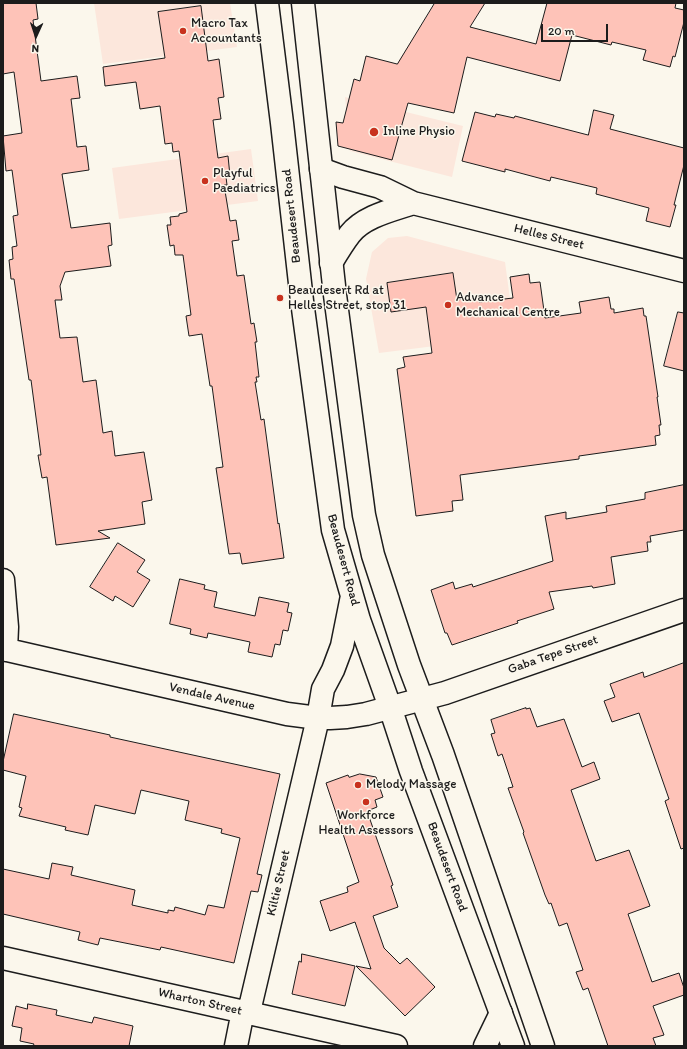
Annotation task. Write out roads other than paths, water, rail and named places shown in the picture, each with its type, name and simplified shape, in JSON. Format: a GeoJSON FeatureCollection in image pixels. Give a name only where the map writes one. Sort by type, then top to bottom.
{"type":"FeatureCollection","features":[{"type":"Feature","properties":{"kind":"main road","name":"Beaudesert Road"},"geometry":{"type":"LineString","coordinates":[[267,3],[302,301],[333,530],[359,620],[411,771],[513,1046]]}},
{"type":"Feature","properties":{"kind":"main road"},"geometry":{"type":"LineString","coordinates":[[302,3],[322,169],[331,263],[364,515],[373,555],[409,665],[443,755],[543,1046]]}},
{"type":"Feature","properties":{"kind":"main road","name":"Helles Street"},"geometry":{"type":"LineString","coordinates":[[322,169],[343,177],[380,187],[414,203],[684,271]]}},
{"type":"Feature","properties":{"kind":"main road"},"geometry":{"type":"LineString","coordinates":[[331,263],[351,233],[363,224],[375,217],[414,203]]}},
{"type":"Feature","properties":{"kind":"main road"},"geometry":{"type":"LineString","coordinates":[[3,580],[7,627],[5,649]]}},
{"type":"Feature","properties":{"kind":"main road","name":"Kiltie Street"},"geometry":{"type":"LineString","coordinates":[[236,1046],[241,1021],[251,1003],[318,718],[323,688],[333,670],[342,646],[352,595]]}},
{"type":"Feature","properties":{"kind":"main road","name":"Gaba Tepe Street"},"geometry":{"type":"LineString","coordinates":[[421,699],[445,693],[684,610]]}},
{"type":"Feature","properties":{"kind":"main road","name":"Vendale Avenue"},"geometry":{"type":"LineString","coordinates":[[5,649],[287,714],[318,718],[348,717],[421,699]]}},
{"type":"Feature","properties":{"kind":"main road","name":"Wharton Street"},"geometry":{"type":"LineString","coordinates":[[3,958],[396,1046]]}},
{"type":"Feature","properties":{"kind":"main road"},"geometry":{"type":"LineString","coordinates":[[485,1046],[501,1013]]}},
{"type":"Feature","properties":{"kind":"place","name":"Macro Tax Accountants"},"geometry":{"type":"Point","coordinates":[183,31]}},
{"type":"Feature","properties":{"kind":"place","name":"Inline Physio"},"geometry":{"type":"Point","coordinates":[374,132]}},
{"type":"Feature","properties":{"kind":"place","name":"Playful Paediatrics"},"geometry":{"type":"Point","coordinates":[205,181]}},
{"type":"Feature","properties":{"kind":"place","name":"Beaudesert Rd at Helles Street, stop 31"},"geometry":{"type":"Point","coordinates":[280,298]}},
{"type":"Feature","properties":{"kind":"place","name":"Advance Mechanical Centre"},"geometry":{"type":"Point","coordinates":[448,305]}},
{"type":"Feature","properties":{"kind":"place","name":"Melody Massage"},"geometry":{"type":"Point","coordinates":[358,785]}},
{"type":"Feature","properties":{"kind":"place","name":"Workforce Health Assessors"},"geometry":{"type":"Point","coordinates":[366,802]}}]}
